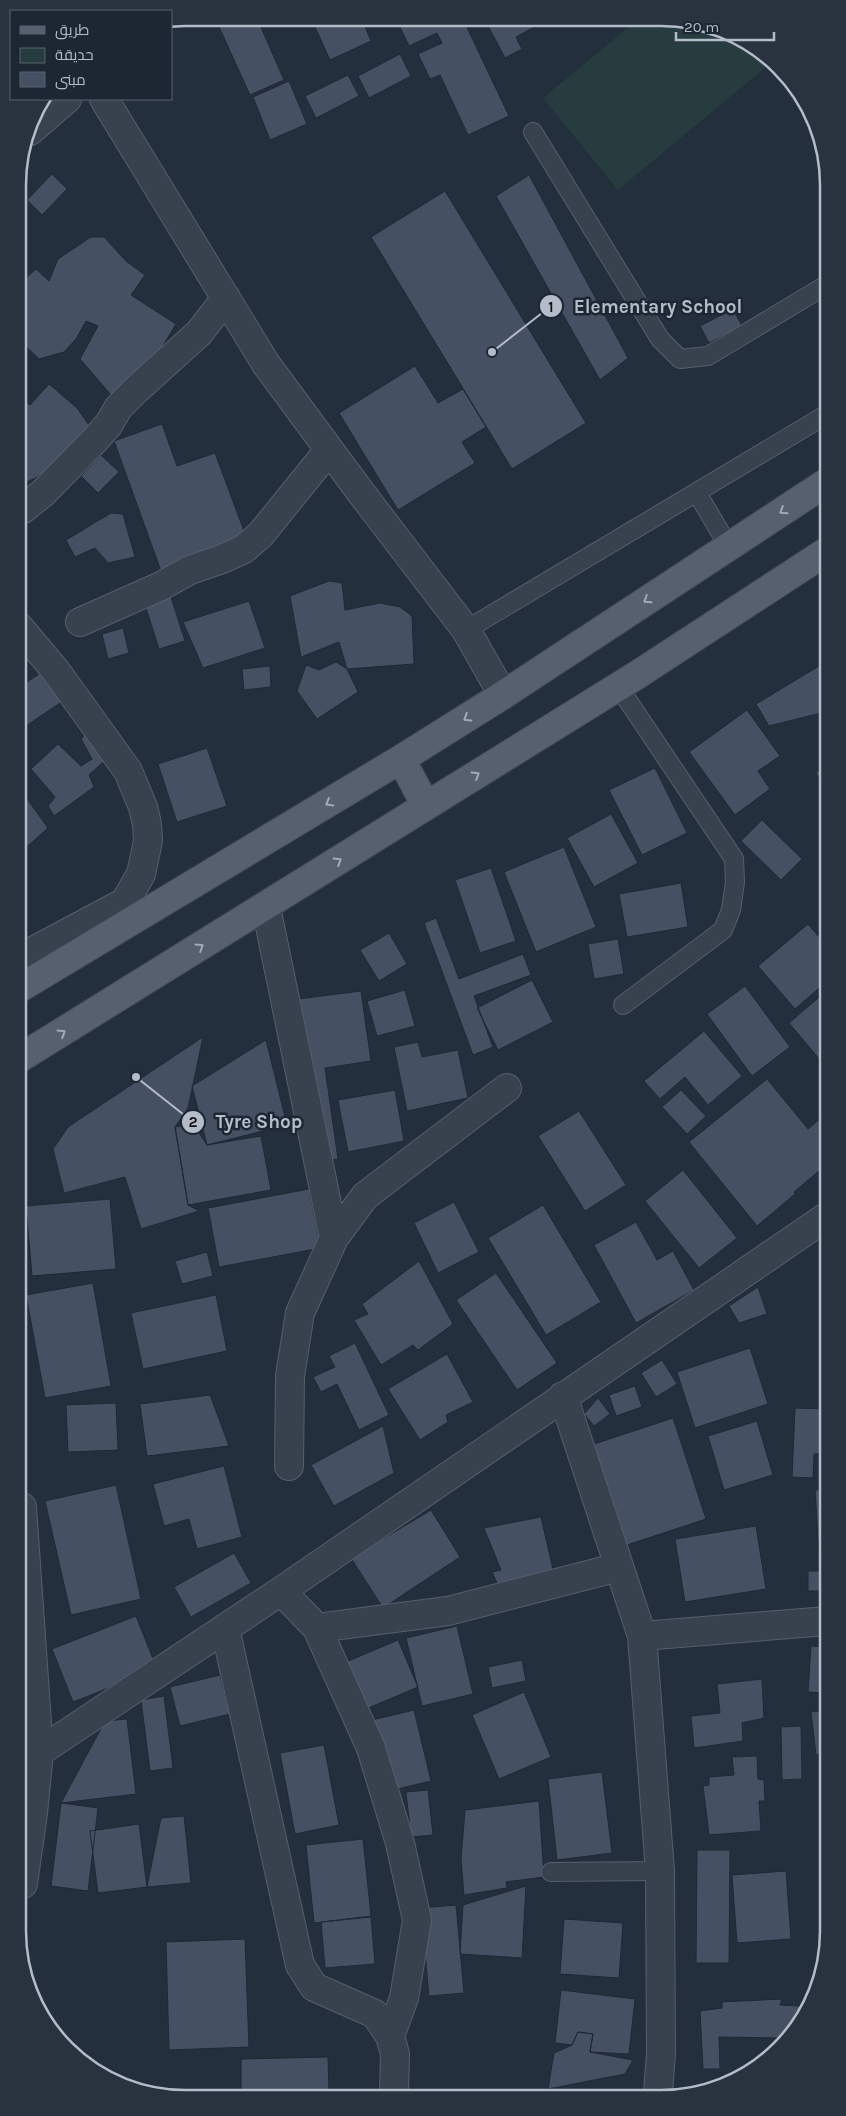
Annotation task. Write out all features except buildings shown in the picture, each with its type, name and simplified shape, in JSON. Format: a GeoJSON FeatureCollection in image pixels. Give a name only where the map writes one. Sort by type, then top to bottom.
{"type":"FeatureCollection","features":[{"type":"Feature","properties":{"kind":"main road"},"geometry":{"type":"LineString","coordinates":[[27,984],[401,759],[503,695],[820,487]]}},
{"type":"Feature","properties":{"kind":"main road"},"geometry":{"type":"LineString","coordinates":[[26,1054],[266,907],[618,686],[820,556]]}},
{"type":"Feature","properties":{"kind":"main road"},"geometry":{"type":"LineString","coordinates":[[401,759],[426,806]]}},
{"type":"Feature","properties":{"kind":"street"},"geometry":{"type":"LineString","coordinates":[[38,124],[66,100]]}},
{"type":"Feature","properties":{"kind":"street"},"geometry":{"type":"LineString","coordinates":[[105,100],[266,364],[466,630],[503,695]]}},
{"type":"Feature","properties":{"kind":"street"},"geometry":{"type":"LineString","coordinates":[[27,507],[94,441],[109,424],[118,408],[199,333],[226,298]]}},
{"type":"Feature","properties":{"kind":"street"},"geometry":{"type":"LineString","coordinates":[[80,622],[161,586],[190,570],[222,559],[244,548],[261,534],[329,450]]}},
{"type":"Feature","properties":{"kind":"street"},"geometry":{"type":"LineString","coordinates":[[27,636],[56,671],[128,771],[143,807],[148,841],[141,874],[125,902],[27,955]]}},
{"type":"Feature","properties":{"kind":"street"},"geometry":{"type":"LineString","coordinates":[[266,907],[334,1238]]}},
{"type":"Feature","properties":{"kind":"street"},"geometry":{"type":"LineString","coordinates":[[290,1466],[290,1376],[300,1313],[334,1238],[365,1196],[507,1088]]}},
{"type":"Feature","properties":{"kind":"street"},"geometry":{"type":"LineString","coordinates":[[31,1756],[281,1591],[819,1221]]}},
{"type":"Feature","properties":{"kind":"street"},"geometry":{"type":"LineString","coordinates":[[563,1396],[642,1636],[660,1871],[660,2053],[658,2090]]}},
{"type":"Feature","properties":{"kind":"street"},"geometry":{"type":"LineString","coordinates":[[317,1628],[448,1611],[619,1567]]}},
{"type":"Feature","properties":{"kind":"street"},"geometry":{"type":"LineString","coordinates":[[281,1591],[317,1628],[371,1748],[400,1843],[417,1920],[404,1998],[390,2036]]}},
{"type":"Feature","properties":{"kind":"street"},"geometry":{"type":"LineString","coordinates":[[642,1636],[819,1622]]}},
{"type":"Feature","properties":{"kind":"street"},"geometry":{"type":"LineString","coordinates":[[26,1623],[34,1813],[26,1864]]}},
{"type":"Feature","properties":{"kind":"street"},"geometry":{"type":"LineString","coordinates":[[225,1628],[300,1965],[314,1987],[375,2014],[390,2036],[395,2054],[394,2090]]}},
{"type":"Feature","properties":{"kind":"lane"},"geometry":{"type":"LineString","coordinates":[[533,132],[660,339],[680,358],[708,356],[820,289]]}},
{"type":"Feature","properties":{"kind":"lane"},"geometry":{"type":"LineString","coordinates":[[466,630],[698,494],[820,419]]}},
{"type":"Feature","properties":{"kind":"lane"},"geometry":{"type":"LineString","coordinates":[[698,494],[729,546]]}},
{"type":"Feature","properties":{"kind":"lane"},"geometry":{"type":"LineString","coordinates":[[618,686],[734,859],[735,882],[731,910],[723,930],[623,1005]]}},
{"type":"Feature","properties":{"kind":"lane"},"geometry":{"type":"LineString","coordinates":[[550,1872],[660,1871]]}},
{"type":"Feature","properties":{"kind":"green space"},"geometry":{"type":"Polygon","coordinates":[[[630,26],[661,26],[692,29],[731,43],[749,53],[767,67],[618,190],[543,98],[630,26]]]}},
{"type":"Feature","properties":{"kind":"place","name":"Elementary School"},"geometry":{"type":"Point","coordinates":[492,352]}},
{"type":"Feature","properties":{"kind":"place","name":"Tyre Shop"},"geometry":{"type":"Point","coordinates":[136,1077]}}]}
